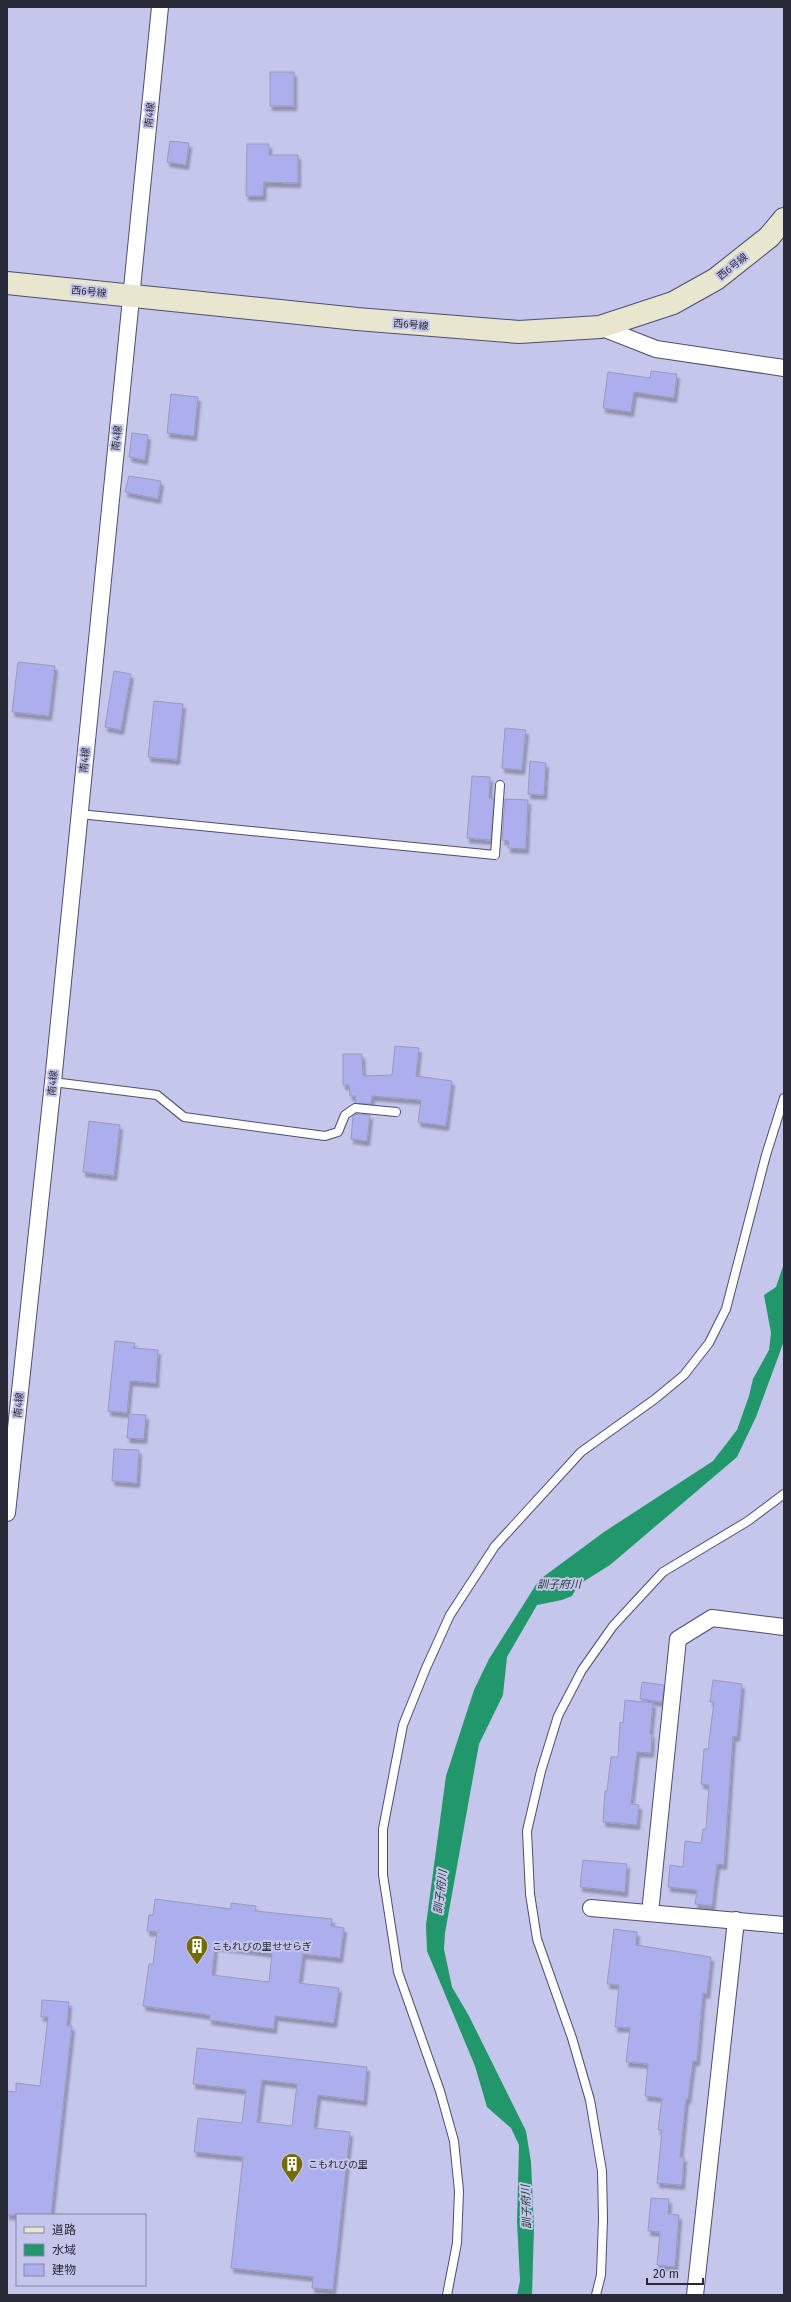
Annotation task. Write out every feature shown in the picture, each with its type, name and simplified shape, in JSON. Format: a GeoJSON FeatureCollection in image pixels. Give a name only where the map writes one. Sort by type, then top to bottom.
{"type":"FeatureCollection","features":[{"type":"Feature","properties":{"kind":"street","name":"南4線"},"geometry":{"type":"LineString","coordinates":[[7,1513],[52,1082],[160,7]]}},
{"type":"Feature","properties":{"kind":"street","name":"西6号線"},"geometry":{"type":"LineString","coordinates":[[7,283],[357,319],[519,332],[600,327],[673,303],[716,280],[769,237],[784,219]]}},
{"type":"Feature","properties":{"kind":"street"},"geometry":{"type":"LineString","coordinates":[[600,327],[656,348],[784,368]]}},
{"type":"Feature","properties":{"kind":"street"},"geometry":{"type":"LineString","coordinates":[[650,1913],[678,1639],[712,1618],[784,1627]]}},
{"type":"Feature","properties":{"kind":"street"},"geometry":{"type":"LineString","coordinates":[[591,1908],[784,1925]]}},
{"type":"Feature","properties":{"kind":"street"},"geometry":{"type":"LineString","coordinates":[[695,2295],[736,1920]]}},
{"type":"Feature","properties":{"kind":"lane"},"geometry":{"type":"LineString","coordinates":[[79,814],[495,856],[500,785]]}},
{"type":"Feature","properties":{"kind":"lane"},"geometry":{"type":"LineString","coordinates":[[52,1082],[157,1095],[184,1118],[325,1136],[338,1132],[345,1115],[354,1108],[396,1112]]}},
{"type":"Feature","properties":{"kind":"lane"},"geometry":{"type":"LineString","coordinates":[[447,2295],[457,2243],[458,2191],[454,2141],[440,2091],[398,1972],[382,1875],[383,1829],[403,1725],[426,1668],[450,1615],[495,1546],[581,1452],[655,1399],[684,1376],[709,1343],[726,1309],[766,1155],[784,1098]]}},
{"type":"Feature","properties":{"kind":"lane"},"geometry":{"type":"LineString","coordinates":[[596,2295],[601,2275],[603,2219],[602,2171],[590,2100],[572,2038],[537,1939],[530,1894],[527,1831],[541,1771],[558,1716],[582,1670],[613,1626],[663,1572],[748,1521],[784,1494]]}},
{"type":"Feature","properties":{"kind":"water","name":"訓子府川"},"geometry":{"type":"Polygon","coordinates":[[[784,1263],[784,1341],[756,1417],[737,1457],[610,1565],[578,1585],[572,1596],[562,1600],[537,1605],[507,1657],[503,1695],[479,1744],[445,1933],[444,1949],[452,1987],[469,2016],[526,2131],[531,2162],[534,2228],[532,2295],[517,2295],[520,2281],[517,2222],[519,2145],[511,2128],[487,2107],[475,2066],[427,1951],[426,1925],[446,1776],[474,1690],[489,1659],[539,1580],[604,1532],[713,1461],[737,1430],[749,1396],[753,1379],[769,1350],[771,1333],[764,1295],[776,1287],[784,1263]]]}},
{"type":"Feature","properties":{"kind":"building"},"geometry":{"type":"Polygon","coordinates":[[[270,72],[294,72],[294,106],[270,106],[270,72]]]}},
{"type":"Feature","properties":{"kind":"building"},"geometry":{"type":"Polygon","coordinates":[[[170,141],[189,143],[186,165],[167,162],[170,141]]]}},
{"type":"Feature","properties":{"kind":"building"},"geometry":{"type":"Polygon","coordinates":[[[247,144],[269,144],[269,155],[298,155],[298,183],[264,182],[263,196],[246,196],[247,144]]]}},
{"type":"Feature","properties":{"kind":"building"},"geometry":{"type":"Polygon","coordinates":[[[651,371],[677,374],[674,398],[634,392],[631,412],[603,408],[608,372],[650,378],[651,371]]]}},
{"type":"Feature","properties":{"kind":"building"},"geometry":{"type":"Polygon","coordinates":[[[171,394],[198,397],[194,436],[167,433],[171,394]]]}},
{"type":"Feature","properties":{"kind":"building"},"geometry":{"type":"Polygon","coordinates":[[[132,433],[148,435],[145,460],[129,457],[132,433]]]}},
{"type":"Feature","properties":{"kind":"building"},"geometry":{"type":"Polygon","coordinates":[[[129,476],[161,481],[158,499],[125,492],[129,476]]]}},
{"type":"Feature","properties":{"kind":"building"},"geometry":{"type":"Polygon","coordinates":[[[18,662],[55,666],[49,716],[12,712],[18,662]]]}},
{"type":"Feature","properties":{"kind":"building"},"geometry":{"type":"Polygon","coordinates":[[[114,671],[131,674],[121,730],[105,727],[114,671]]]}},
{"type":"Feature","properties":{"kind":"building"},"geometry":{"type":"Polygon","coordinates":[[[154,701],[183,704],[177,760],[148,757],[154,701]]]}},
{"type":"Feature","properties":{"kind":"building"},"geometry":{"type":"Polygon","coordinates":[[[505,728],[526,730],[522,770],[502,768],[505,728]]]}},
{"type":"Feature","properties":{"kind":"building"},"geometry":{"type":"Polygon","coordinates":[[[530,761],[546,763],[544,795],[528,794],[530,761]]]}},
{"type":"Feature","properties":{"kind":"building"},"geometry":{"type":"Polygon","coordinates":[[[472,776],[490,777],[489,798],[494,799],[491,840],[467,838],[472,776]]]}},
{"type":"Feature","properties":{"kind":"building"},"geometry":{"type":"Polygon","coordinates":[[[505,799],[528,800],[526,849],[508,848],[509,841],[502,840],[505,799]]]}},
{"type":"Feature","properties":{"kind":"building"},"geometry":{"type":"Polygon","coordinates":[[[395,1046],[419,1048],[416,1076],[452,1081],[446,1126],[418,1122],[421,1100],[372,1096],[371,1104],[355,1103],[356,1096],[350,1096],[349,1085],[343,1085],[343,1054],[362,1054],[363,1076],[392,1075],[395,1046]]]}},
{"type":"Feature","properties":{"kind":"building"},"geometry":{"type":"Polygon","coordinates":[[[356,1114],[370,1115],[367,1141],[351,1139],[353,1116],[356,1114]]]}},
{"type":"Feature","properties":{"kind":"building"},"geometry":{"type":"Polygon","coordinates":[[[89,1121],[120,1125],[114,1176],[83,1172],[89,1121]]]}},
{"type":"Feature","properties":{"kind":"building"},"geometry":{"type":"Polygon","coordinates":[[[115,1341],[135,1343],[134,1348],[158,1350],[156,1383],[130,1381],[127,1413],[108,1411],[115,1341]]]}},
{"type":"Feature","properties":{"kind":"building"},"geometry":{"type":"Polygon","coordinates":[[[129,1414],[146,1415],[144,1439],[127,1438],[129,1414]]]}},
{"type":"Feature","properties":{"kind":"building"},"geometry":{"type":"Polygon","coordinates":[[[114,1449],[139,1450],[137,1483],[112,1481],[114,1449]]]}},
{"type":"Feature","properties":{"kind":"building"},"geometry":{"type":"Polygon","coordinates":[[[713,1680],[742,1684],[737,1737],[733,1736],[724,1865],[717,1864],[712,1906],[695,1904],[697,1890],[668,1887],[670,1865],[683,1867],[685,1841],[701,1843],[703,1829],[706,1829],[709,1785],[701,1784],[704,1749],[708,1749],[714,1702],[710,1702],[713,1680]]]}},
{"type":"Feature","properties":{"kind":"building"},"geometry":{"type":"Polygon","coordinates":[[[642,1682],[664,1685],[662,1702],[640,1699],[642,1682]]]}},
{"type":"Feature","properties":{"kind":"building"},"geometry":{"type":"Polygon","coordinates":[[[625,1700],[653,1703],[650,1734],[652,1734],[651,1753],[637,1752],[631,1804],[639,1805],[637,1825],[603,1822],[605,1791],[607,1791],[611,1757],[618,1757],[620,1722],[623,1723],[625,1700]]]}},
{"type":"Feature","properties":{"kind":"building"},"geometry":{"type":"Polygon","coordinates":[[[583,1860],[627,1864],[625,1892],[580,1887],[583,1860]]]}},
{"type":"Feature","properties":{"kind":"building","name":"こもれびの里せせらぎ"},"geometry":{"type":"Polygon","coordinates":[[[155,1899],[231,1909],[231,1903],[256,1906],[255,1911],[332,1919],[331,1926],[344,1928],[340,1958],[303,1954],[299,1983],[339,1988],[334,2023],[275,2016],[274,2029],[209,2020],[210,2015],[143,2006],[149,1964],[153,1964],[157,1932],[147,1931],[149,1915],[153,1915],[155,1899]],[[215,1946],[212,1975],[269,1982],[272,1953],[215,1946]]]}},
{"type":"Feature","properties":{"kind":"building"},"geometry":{"type":"Polygon","coordinates":[[[614,1929],[637,1932],[636,1945],[711,1957],[707,1994],[703,1993],[697,2061],[693,2061],[688,2099],[686,2099],[680,2157],[684,2157],[682,2185],[657,2183],[662,2130],[658,2130],[662,2098],[645,2096],[648,2064],[626,2062],[630,2028],[615,2027],[619,1985],[607,1984],[614,1929]]]}},
{"type":"Feature","properties":{"kind":"building"},"geometry":{"type":"Polygon","coordinates":[[[42,2000],[69,2002],[67,2026],[72,2026],[51,2214],[7,2215],[7,2091],[16,2092],[16,2083],[40,2086],[48,2017],[41,2017],[42,2000]]]}},
{"type":"Feature","properties":{"kind":"building","name":"こもれびの里"},"geometry":{"type":"Polygon","coordinates":[[[197,2048],[367,2067],[364,2101],[318,2095],[314,2128],[350,2132],[333,2290],[312,2288],[313,2277],[231,2268],[243,2157],[194,2152],[198,2118],[242,2123],[246,2090],[193,2084],[197,2048]],[[262,2080],[257,2122],[292,2126],[297,2084],[262,2080]]]}},
{"type":"Feature","properties":{"kind":"building"},"geometry":{"type":"Polygon","coordinates":[[[651,2198],[669,2199],[668,2214],[679,2215],[675,2267],[657,2265],[660,2232],[648,2231],[651,2198]]]}},
{"type":"Feature","properties":{"kind":"place","name":"こもれびの里せせらぎ"},"geometry":{"type":"Point","coordinates":[197,1966]}},
{"type":"Feature","properties":{"kind":"place","name":"こもれびの里"},"geometry":{"type":"Point","coordinates":[292,2184]}}]}
